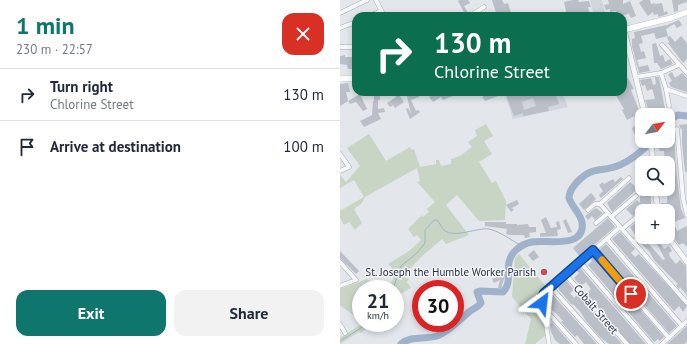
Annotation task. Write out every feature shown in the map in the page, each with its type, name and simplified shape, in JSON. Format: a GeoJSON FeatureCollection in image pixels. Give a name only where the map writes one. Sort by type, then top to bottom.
{"type":"FeatureCollection","features":[{"type":"Feature","properties":{"kind":"main road"},"geometry":{"type":"LineString","coordinates":[[627,29],[664,20],[687,12]]}},
{"type":"Feature","properties":{"kind":"main road"},"geometry":{"type":"LineString","coordinates":[[340,79],[352,78]]}},
{"type":"Feature","properties":{"kind":"street"},"geometry":{"type":"LineString","coordinates":[[340,13],[367,0]]}},
{"type":"Feature","properties":{"kind":"street"},"geometry":{"type":"LineString","coordinates":[[376,0],[381,11]]}},
{"type":"Feature","properties":{"kind":"street"},"geometry":{"type":"LineString","coordinates":[[477,12],[484,8]]}},
{"type":"Feature","properties":{"kind":"street"},"geometry":{"type":"LineString","coordinates":[[340,28],[352,25]]}},
{"type":"Feature","properties":{"kind":"street"},"geometry":{"type":"LineString","coordinates":[[627,42],[643,108]]}},
{"type":"Feature","properties":{"kind":"street"},"geometry":{"type":"LineString","coordinates":[[662,45],[678,65],[687,73]]}},
{"type":"Feature","properties":{"kind":"street"},"geometry":{"type":"LineString","coordinates":[[340,47],[352,47]]}},
{"type":"Feature","properties":{"kind":"street"},"geometry":{"type":"LineString","coordinates":[[636,77],[661,73],[678,65]]}},
{"type":"Feature","properties":{"kind":"street"},"geometry":{"type":"LineString","coordinates":[[661,73],[670,106]]}},
{"type":"Feature","properties":{"kind":"street"},"geometry":{"type":"LineString","coordinates":[[666,89],[687,96]]}},
{"type":"Feature","properties":{"kind":"street"},"geometry":{"type":"LineString","coordinates":[[677,129],[683,198],[687,216]]}},
{"type":"Feature","properties":{"kind":"street"},"geometry":{"type":"LineString","coordinates":[[340,154],[349,167],[340,171]]}},
{"type":"Feature","properties":{"kind":"street"},"geometry":{"type":"LineString","coordinates":[[588,210],[595,204],[600,204],[629,178]]}},
{"type":"Feature","properties":{"kind":"street"},"geometry":{"type":"LineString","coordinates":[[596,223],[610,215],[636,196]]}},
{"type":"Feature","properties":{"kind":"street"},"geometry":{"type":"LineString","coordinates":[[600,204],[687,303]]}},
{"type":"Feature","properties":{"kind":"street"},"geometry":{"type":"LineString","coordinates":[[549,344],[542,306],[542,296],[607,238],[635,218]]}},
{"type":"Feature","properties":{"kind":"street"},"geometry":{"type":"LineString","coordinates":[[607,238],[682,326]]}},
{"type":"Feature","properties":{"kind":"street"},"geometry":{"type":"LineString","coordinates":[[673,244],[687,262]]}},
{"type":"Feature","properties":{"kind":"street"},"geometry":{"type":"LineString","coordinates":[[593,250],[669,338]]}},
{"type":"Feature","properties":{"kind":"street"},"geometry":{"type":"LineString","coordinates":[[340,262],[356,280],[340,286]]}},
{"type":"Feature","properties":{"kind":"street"},"geometry":{"type":"LineString","coordinates":[[580,262],[651,344]]}},
{"type":"Feature","properties":{"kind":"street","name":"Cobalt Street"},"geometry":{"type":"LineString","coordinates":[[566,274],[627,344]]}},
{"type":"Feature","properties":{"kind":"street"},"geometry":{"type":"LineString","coordinates":[[551,287],[602,344]]}},
{"type":"Feature","properties":{"kind":"street"},"geometry":{"type":"LineString","coordinates":[[542,306],[576,344]]}},
{"type":"Feature","properties":{"kind":"street"},"geometry":{"type":"LineString","coordinates":[[662,344],[687,321]]}},
{"type":"Feature","properties":{"kind":"street"},"geometry":{"type":"LineString","coordinates":[[340,324],[345,333]]}},
{"type":"Feature","properties":{"kind":"street"},"geometry":{"type":"LineString","coordinates":[[548,339],[553,344]]}},
{"type":"Feature","properties":{"kind":"shaded area"},"geometry":{"type":"Polygon","coordinates":[[[590,0],[602,0],[605,12],[593,12],[590,0]]]}},
{"type":"Feature","properties":{"kind":"shaded area"},"geometry":{"type":"Polygon","coordinates":[[[505,96],[564,96],[568,107],[513,119],[505,96]]]}},
{"type":"Feature","properties":{"kind":"green space"},"geometry":{"type":"Polygon","coordinates":[[[486,124],[493,136],[484,141],[492,154],[479,162],[492,183],[496,181],[506,201],[505,220],[479,221],[457,195],[446,205],[469,235],[446,244],[442,239],[420,258],[405,274],[409,279],[407,282],[411,288],[404,292],[404,280],[392,280],[392,268],[388,264],[409,251],[421,240],[417,235],[414,237],[408,229],[422,215],[423,217],[429,212],[427,209],[435,202],[417,182],[420,181],[417,168],[365,197],[362,203],[354,209],[362,223],[355,230],[349,222],[344,225],[340,218],[340,211],[364,197],[354,180],[340,188],[340,175],[346,182],[360,166],[347,148],[369,134],[386,161],[410,147],[412,150],[414,149],[420,167],[436,164],[436,160],[439,160],[441,166],[451,164],[451,159],[460,156],[472,147],[468,142],[477,136],[475,130],[486,124]]]}},
{"type":"Feature","properties":{"kind":"green space"},"geometry":{"type":"Polygon","coordinates":[[[519,254],[548,289],[544,293],[547,334],[535,344],[525,344],[531,319],[512,297],[515,258],[519,254]]]}},
{"type":"Feature","properties":{"kind":"green space"},"geometry":{"type":"Polygon","coordinates":[[[352,285],[352,315],[340,305],[340,289],[352,285]]]}},
{"type":"Feature","properties":{"kind":"green space"},"geometry":{"type":"Polygon","coordinates":[[[352,330],[352,332],[359,332],[340,344],[340,338],[352,330]]]}},
{"type":"Feature","properties":{"kind":"building"},"geometry":{"type":"Polygon","coordinates":[[[468,0],[470,3],[464,6],[467,12],[464,12],[458,1],[468,0]]]}},
{"type":"Feature","properties":{"kind":"building"},"geometry":{"type":"Polygon","coordinates":[[[492,0],[502,0],[504,4],[508,3],[511,12],[496,12],[492,0]]]}},
{"type":"Feature","properties":{"kind":"building"},"geometry":{"type":"Polygon","coordinates":[[[573,0],[578,0],[579,2],[589,1],[591,7],[588,7],[589,12],[566,12],[564,2],[573,0]]]}},
{"type":"Feature","properties":{"kind":"building"},"geometry":{"type":"Polygon","coordinates":[[[608,0],[623,0],[623,4],[630,1],[636,16],[631,18],[629,14],[627,14],[627,12],[610,12],[610,9],[606,10],[604,5],[609,4],[608,0]]]}},
{"type":"Feature","properties":{"kind":"building"},"geometry":{"type":"Polygon","coordinates":[[[643,0],[650,0],[651,4],[662,3],[664,12],[667,11],[668,14],[658,17],[658,14],[654,15],[653,12],[648,16],[639,3],[643,0]]]}},
{"type":"Feature","properties":{"kind":"building"},"geometry":{"type":"Polygon","coordinates":[[[672,0],[687,0],[687,2],[678,5],[678,11],[674,12],[672,0]]]}},
{"type":"Feature","properties":{"kind":"building"},"geometry":{"type":"Polygon","coordinates":[[[679,20],[682,25],[677,28],[674,24],[666,29],[668,36],[656,39],[654,33],[641,36],[643,43],[639,44],[641,52],[644,51],[646,58],[637,60],[639,67],[648,65],[650,71],[639,73],[632,46],[632,39],[635,38],[634,32],[667,25],[679,20]]]}},
{"type":"Feature","properties":{"kind":"building"},"geometry":{"type":"Polygon","coordinates":[[[670,36],[675,42],[681,36],[687,43],[687,59],[683,63],[668,43],[667,37],[670,36]]]}},
{"type":"Feature","properties":{"kind":"building"},"geometry":{"type":"Polygon","coordinates":[[[656,43],[660,56],[663,55],[665,62],[670,59],[673,64],[661,69],[657,63],[654,63],[652,44],[656,43]]]}},
{"type":"Feature","properties":{"kind":"building"},"geometry":{"type":"Polygon","coordinates":[[[345,55],[345,57],[352,57],[352,69],[348,69],[347,65],[340,64],[340,56],[345,55]]]}},
{"type":"Feature","properties":{"kind":"building"},"geometry":{"type":"Polygon","coordinates":[[[672,72],[675,78],[682,73],[687,78],[687,92],[671,87],[669,83],[672,81],[668,74],[672,72]]]}},
{"type":"Feature","properties":{"kind":"building"},"geometry":{"type":"Polygon","coordinates":[[[655,77],[659,77],[665,108],[648,108],[645,100],[655,99],[653,91],[652,89],[647,91],[645,85],[642,86],[640,80],[651,78],[653,85],[656,84],[655,77]]]}},
{"type":"Feature","properties":{"kind":"building"},"geometry":{"type":"Polygon","coordinates":[[[628,78],[634,89],[631,90],[638,108],[635,108],[635,118],[634,116],[627,120],[622,110],[624,109],[616,96],[627,96],[628,78]]]}},
{"type":"Feature","properties":{"kind":"building"},"geometry":{"type":"Polygon","coordinates":[[[348,83],[350,92],[346,92],[348,101],[340,106],[340,84],[348,83]]]}},
{"type":"Feature","properties":{"kind":"building"},"geometry":{"type":"Polygon","coordinates":[[[357,96],[361,96],[367,109],[363,111],[356,102],[350,104],[348,101],[357,96]]]}},
{"type":"Feature","properties":{"kind":"building"},"geometry":{"type":"Polygon","coordinates":[[[374,96],[380,96],[380,100],[378,100],[378,109],[384,108],[385,112],[378,113],[381,119],[364,127],[360,121],[372,115],[374,96]]]}},
{"type":"Feature","properties":{"kind":"building"},"geometry":{"type":"Polygon","coordinates":[[[400,96],[404,102],[395,108],[393,105],[390,107],[387,103],[400,96]]]}},
{"type":"Feature","properties":{"kind":"building"},"geometry":{"type":"Polygon","coordinates":[[[407,96],[419,96],[411,100],[416,111],[418,110],[420,112],[410,119],[406,109],[408,108],[411,114],[407,96]]]}},
{"type":"Feature","properties":{"kind":"building"},"geometry":{"type":"Polygon","coordinates":[[[453,96],[443,100],[441,97],[433,102],[429,97],[453,96]]]}},
{"type":"Feature","properties":{"kind":"building"},"geometry":{"type":"Polygon","coordinates":[[[484,96],[498,96],[485,101],[482,97],[484,96]]]}},
{"type":"Feature","properties":{"kind":"building"},"geometry":{"type":"Polygon","coordinates":[[[506,96],[556,96],[559,104],[548,107],[549,111],[523,116],[523,113],[514,116],[506,96]],[[533,98],[522,102],[524,110],[536,106],[533,98]]]}},
{"type":"Feature","properties":{"kind":"building"},"geometry":{"type":"Polygon","coordinates":[[[687,124],[687,172],[685,172],[682,129],[679,125],[687,124]]]}},
{"type":"Feature","properties":{"kind":"building"},"geometry":{"type":"Polygon","coordinates":[[[635,126],[635,135],[632,128],[635,126]]]}},
{"type":"Feature","properties":{"kind":"building"},"geometry":{"type":"Polygon","coordinates":[[[658,148],[675,148],[681,209],[685,218],[675,222],[675,204],[661,203],[667,203],[667,196],[675,196],[675,156],[664,156],[664,151],[660,151],[658,148]]]}},
{"type":"Feature","properties":{"kind":"building"},"geometry":{"type":"Polygon","coordinates":[[[621,177],[623,179],[601,198],[599,195],[603,191],[599,185],[613,179],[615,182],[621,177]]]}},
{"type":"Feature","properties":{"kind":"building"},"geometry":{"type":"Polygon","coordinates":[[[630,182],[635,186],[635,191],[612,212],[607,203],[630,182]]]}},
{"type":"Feature","properties":{"kind":"building"},"geometry":{"type":"Polygon","coordinates":[[[591,193],[596,199],[584,210],[579,204],[591,193]]]}},
{"type":"Feature","properties":{"kind":"building"},"geometry":{"type":"Polygon","coordinates":[[[640,196],[651,196],[651,204],[635,204],[635,214],[633,216],[626,209],[637,200],[640,203],[640,196]]]}},
{"type":"Feature","properties":{"kind":"building"},"geometry":{"type":"Polygon","coordinates":[[[517,200],[519,204],[512,208],[514,210],[511,212],[506,205],[517,200]]]}},
{"type":"Feature","properties":{"kind":"building"},"geometry":{"type":"Polygon","coordinates":[[[596,208],[603,213],[595,220],[592,216],[588,220],[585,216],[596,208]]]}},
{"type":"Feature","properties":{"kind":"building"},"geometry":{"type":"Polygon","coordinates":[[[546,217],[551,228],[557,227],[556,222],[559,221],[561,229],[557,230],[558,236],[540,237],[540,233],[546,233],[541,220],[546,217]]]}},
{"type":"Feature","properties":{"kind":"building"},"geometry":{"type":"Polygon","coordinates":[[[608,218],[615,227],[580,257],[573,248],[608,218]]]}},
{"type":"Feature","properties":{"kind":"building"},"geometry":{"type":"Polygon","coordinates":[[[566,219],[572,232],[568,233],[563,221],[566,219]]]}},
{"type":"Feature","properties":{"kind":"building"},"geometry":{"type":"Polygon","coordinates":[[[485,222],[506,222],[506,224],[517,225],[528,224],[529,227],[536,227],[536,232],[529,233],[530,237],[525,238],[524,235],[506,234],[507,229],[485,226],[485,222]]]}},
{"type":"Feature","properties":{"kind":"building"},"geometry":{"type":"Polygon","coordinates":[[[635,223],[635,234],[630,227],[635,223]]]}},
{"type":"Feature","properties":{"kind":"building"},"geometry":{"type":"Polygon","coordinates":[[[675,226],[677,231],[687,226],[687,247],[683,243],[679,245],[675,240],[675,226]]]}},
{"type":"Feature","properties":{"kind":"building"},"geometry":{"type":"Polygon","coordinates":[[[620,232],[635,249],[631,253],[635,257],[639,254],[687,306],[683,312],[679,306],[674,311],[612,239],[620,232]]]}},
{"type":"Feature","properties":{"kind":"building"},"geometry":{"type":"Polygon","coordinates":[[[606,244],[677,326],[669,333],[598,251],[606,244]]]}},
{"type":"Feature","properties":{"kind":"building"},"geometry":{"type":"Polygon","coordinates":[[[641,244],[649,244],[663,260],[665,259],[657,244],[661,244],[664,249],[669,246],[672,251],[669,253],[670,257],[676,264],[680,260],[686,266],[687,295],[680,287],[679,289],[676,285],[678,284],[654,260],[649,251],[641,244]]]}},
{"type":"Feature","properties":{"kind":"building"},"geometry":{"type":"Polygon","coordinates":[[[534,250],[539,257],[533,261],[528,255],[534,250]]]}},
{"type":"Feature","properties":{"kind":"building"},"geometry":{"type":"Polygon","coordinates":[[[340,251],[359,271],[356,274],[340,258],[340,251]]]}},
{"type":"Feature","properties":{"kind":"building"},"geometry":{"type":"Polygon","coordinates":[[[593,255],[664,337],[660,341],[658,339],[654,342],[588,265],[592,261],[590,258],[593,255]]]}},
{"type":"Feature","properties":{"kind":"building"},"geometry":{"type":"Polygon","coordinates":[[[580,267],[646,344],[630,344],[587,294],[591,289],[586,282],[581,286],[574,278],[579,273],[576,270],[580,267]]]}},
{"type":"Feature","properties":{"kind":"building"},"geometry":{"type":"Polygon","coordinates":[[[499,274],[505,275],[501,289],[498,288],[500,280],[494,283],[492,279],[499,276],[499,274]]]}},
{"type":"Feature","properties":{"kind":"building"},"geometry":{"type":"Polygon","coordinates":[[[566,280],[574,290],[570,293],[574,298],[578,294],[622,344],[609,344],[601,338],[586,321],[580,311],[573,304],[572,305],[558,287],[566,280]]]}},
{"type":"Feature","properties":{"kind":"building"},"geometry":{"type":"Polygon","coordinates":[[[551,293],[597,344],[584,344],[577,335],[575,337],[561,322],[563,321],[557,314],[547,306],[546,297],[551,293]]]}},
{"type":"Feature","properties":{"kind":"building"},"geometry":{"type":"Polygon","coordinates":[[[552,322],[571,344],[560,344],[555,340],[551,332],[550,325],[552,322]]]}},
{"type":"Feature","properties":{"kind":"building"},"geometry":{"type":"Polygon","coordinates":[[[687,326],[687,342],[684,344],[667,344],[687,326]]]}},
{"type":"Feature","properties":{"kind":"waterway"},"geometry":{"type":"LineString","coordinates":[[675,116],[678,115],[687,116]]}},
{"type":"Feature","properties":{"kind":"waterway"},"geometry":{"type":"LineString","coordinates":[[401,344],[409,340],[437,336],[454,326],[480,305],[481,303],[477,292],[503,292],[508,282],[509,261],[516,250],[522,246],[538,241],[555,242],[572,240],[578,237],[582,231],[582,222],[569,198],[570,191],[577,182],[588,173],[624,163],[644,148]]}},
{"type":"Feature","properties":{"kind":"waterway"},"geometry":{"type":"LineString","coordinates":[[396,280],[401,266],[417,253],[425,243],[425,230],[434,220],[437,220],[444,230],[448,232],[460,233],[489,229],[498,232],[523,246]]}},
{"type":"Feature","properties":{"kind":"waterway"},"geometry":{"type":"LineString","coordinates":[[340,341],[355,332]]}},
{"type":"Feature","properties":{"kind":"slow traffic"},"geometry":{"type":"LineString","coordinates":[[602,260],[620,281]]}},
{"type":"Feature","properties":{"kind":"place","name":"St. Joseph the Humble Worker Parish"},"geometry":{"type":"Point","coordinates":[544,272]}},
{"type":"Feature","properties":{"kind":"route"},"geometry":{"type":"LineString","coordinates":[[542,303],[541,298],[544,293],[593,250],[631,294]]}}]}
